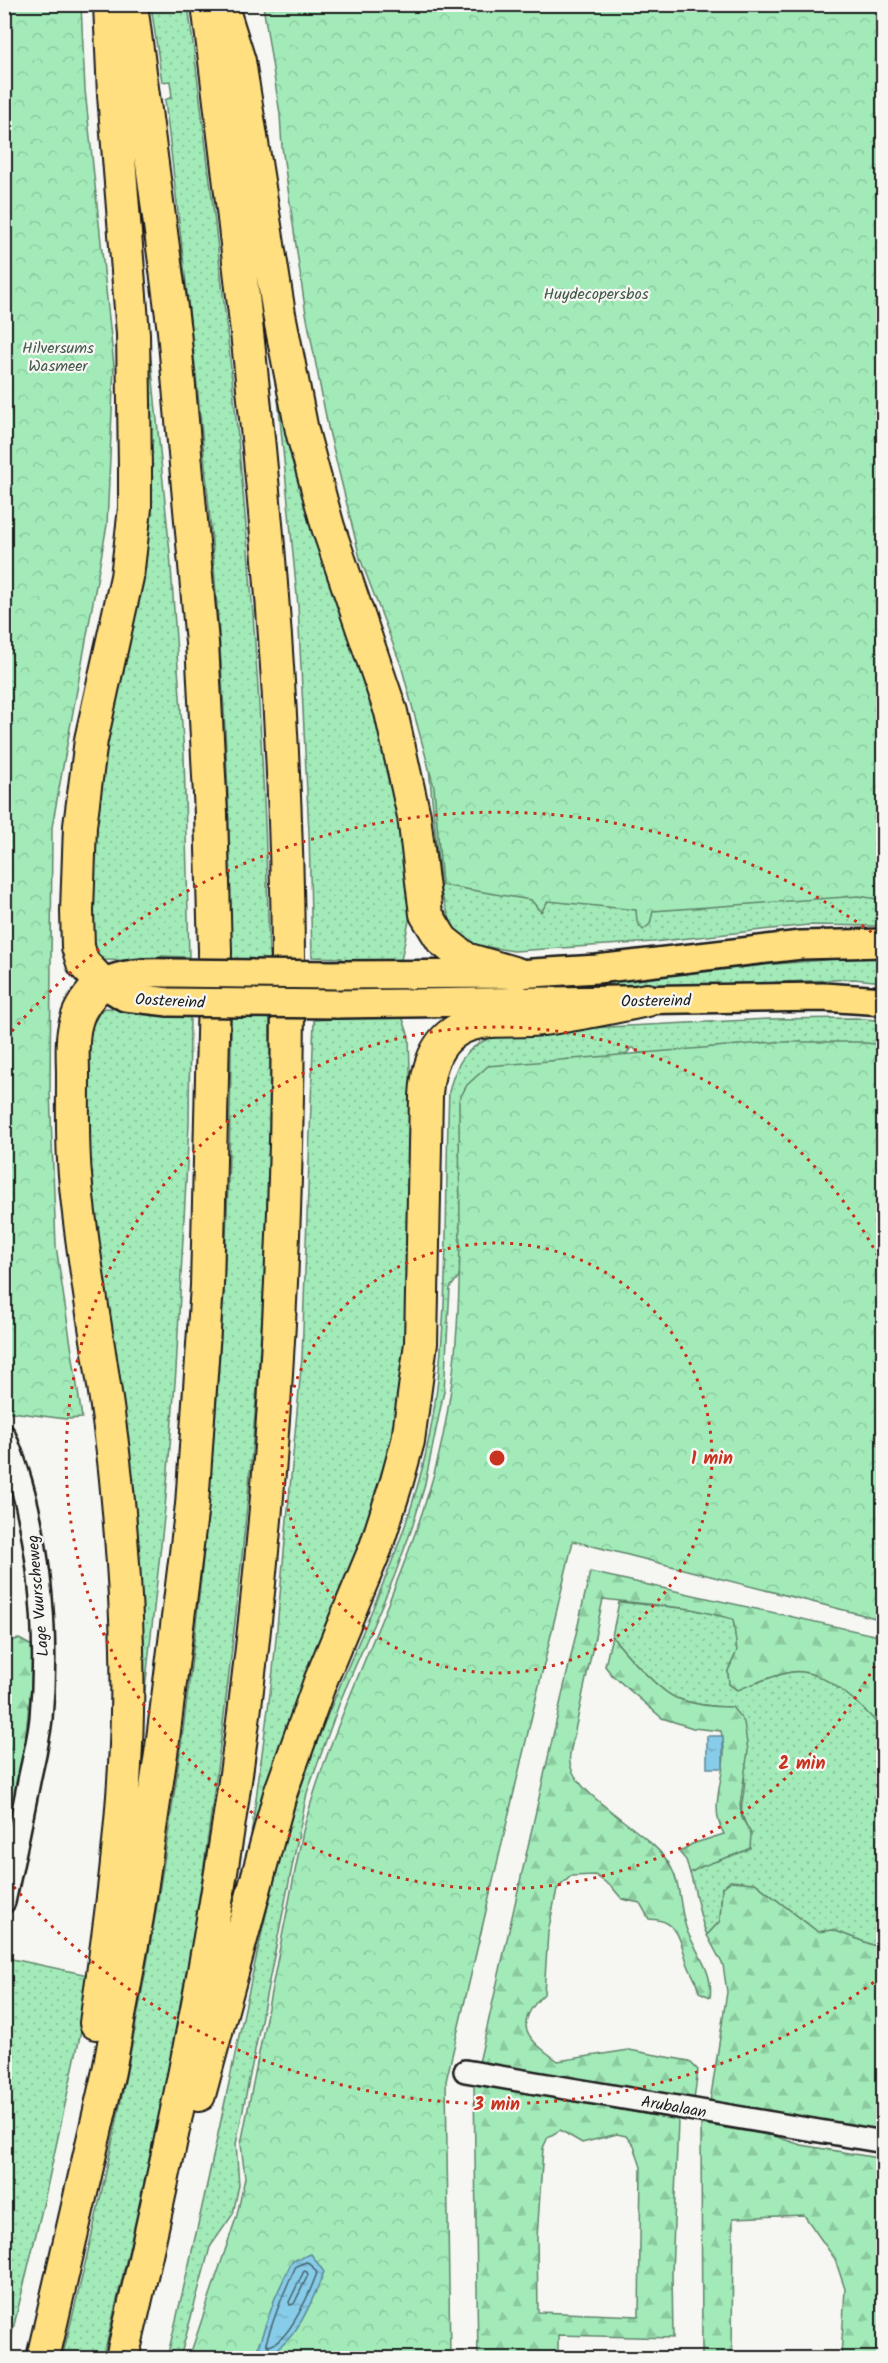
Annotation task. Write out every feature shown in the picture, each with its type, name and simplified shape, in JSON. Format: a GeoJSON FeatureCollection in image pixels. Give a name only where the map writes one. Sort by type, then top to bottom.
{"type":"FeatureCollection","features":[{"type":"Feature","properties":{"kind":"highway"},"geometry":{"type":"LineString","coordinates":[[96,2129],[91,2063],[110,1929],[128,1712],[126,1628],[117,1489],[107,1404],[80,1231],[73,1154],[75,1024],[84,1002],[102,983],[83,963],[78,947],[80,826],[91,740],[127,578],[133,537],[135,478],[133,334],[114,95],[110,4]]}},
{"type":"Feature","properties":{"kind":"highway"},"geometry":{"type":"LineString","coordinates":[[43,2358],[96,2129],[138,1906],[162,1747],[192,1505],[207,1286],[215,951],[211,814],[200,621],[174,331],[131,4]]}},
{"type":"Feature","properties":{"kind":"highway"},"geometry":{"type":"LineString","coordinates":[[122,2358],[160,2200],[221,1874],[252,1650],[274,1409],[284,1210],[288,952],[278,698],[256,406],[208,4]]}},
{"type":"Feature","properties":{"kind":"highway"},"geometry":{"type":"LineString","coordinates":[[221,4],[239,61],[279,314],[299,421],[328,527],[391,712],[414,816],[426,914],[442,940],[466,959],[517,974]]}},
{"type":"Feature","properties":{"kind":"highway"},"geometry":{"type":"LineString","coordinates":[[160,2200],[178,2160],[194,2115],[280,1794],[320,1682],[376,1547],[408,1441],[422,1343],[426,1096],[429,1067],[442,1043],[456,1031],[468,1025],[484,1022],[539,1020],[647,1000]]}},
{"type":"Feature","properties":{"kind":"main road","name":"Oostereind"},"geometry":{"type":"LineString","coordinates":[[102,983],[116,976],[169,973],[517,974],[597,969],[801,945],[884,943]]}},
{"type":"Feature","properties":{"kind":"main road","name":"Oostereind"},"geometry":{"type":"LineString","coordinates":[[102,983],[125,997],[169,1002],[336,1004],[823,997],[884,1001]]}},
{"type":"Feature","properties":{"kind":"street","name":"Lage Vuurscheweg"},"geometry":{"type":"LineString","coordinates":[[4,1435],[18,1471],[28,1508],[44,1647],[41,1720],[4,1902]]}},
{"type":"Feature","properties":{"kind":"street","name":"Arubalaan"},"geometry":{"type":"LineString","coordinates":[[465,2071],[884,2142]]}},
{"type":"Feature","properties":{"kind":"green space","name":"Hilversums Wasmeer"},"geometry":{"type":"Polygon","coordinates":[[[4,5],[81,5],[85,90],[114,366],[107,525],[52,827],[50,1091],[56,1246],[82,1418],[66,1419],[4,1411],[4,5]]]}},
{"type":"Feature","properties":{"kind":"green space"},"geometry":{"type":"Polygon","coordinates":[[[151,5],[188,5],[207,151],[239,444],[261,738],[267,885],[270,1032],[266,1247],[258,1381],[239,1581],[210,1821],[188,1963],[155,2134],[103,2358],[62,2358],[107,2166],[145,1973],[176,1778],[200,1583],[218,1386],[228,1190],[231,992],[228,795],[224,708],[203,447],[165,100],[172,97],[170,81],[162,82],[151,5]]]}},
{"type":"Feature","properties":{"kind":"green space","name":"Huydecopersbos"},"geometry":{"type":"Polygon","coordinates":[[[263,5],[883,5],[883,900],[859,896],[653,911],[650,924],[643,930],[637,922],[636,910],[548,901],[541,912],[531,900],[442,885],[434,787],[401,665],[360,558],[328,427],[305,308],[282,147],[280,114],[263,5]]]}},
{"type":"Feature","properties":{"kind":"green space"},"geometry":{"type":"Polygon","coordinates":[[[140,248],[170,553],[184,754],[189,957],[160,956],[160,961],[101,960],[90,938],[91,833],[103,743],[140,248]]]}},
{"type":"Feature","properties":{"kind":"green space"},"geometry":{"type":"Polygon","coordinates":[[[273,346],[384,714],[413,901],[400,965],[343,964],[342,958],[312,957],[309,833],[298,606],[273,346]]]}},
{"type":"Feature","properties":{"kind":"green space"},"geometry":{"type":"Polygon","coordinates":[[[883,646],[883,926],[808,925],[653,942],[514,951],[475,945],[453,928],[441,893],[429,768],[441,762],[883,646]]]}},
{"type":"Feature","properties":{"kind":"green space"},"geometry":{"type":"Polygon","coordinates":[[[859,957],[883,958],[883,982],[854,979],[553,992],[420,993],[420,985],[552,983],[859,957]]]}},
{"type":"Feature","properties":{"kind":"green space"},"geometry":{"type":"Polygon","coordinates":[[[106,1008],[163,1013],[164,1016],[190,1016],[189,1124],[176,1370],[165,1508],[141,1726],[138,1562],[133,1484],[98,1256],[88,1143],[90,1029],[100,1012],[106,1008]]]}},
{"type":"Feature","properties":{"kind":"green space"},"geometry":{"type":"Polygon","coordinates":[[[402,1016],[409,1037],[416,1269],[389,1475],[247,1866],[273,1671],[302,1358],[314,1020],[402,1016]]]}},
{"type":"Feature","properties":{"kind":"green space"},"geometry":{"type":"Polygon","coordinates":[[[856,1018],[883,1021],[883,1052],[638,1053],[631,1048],[450,1288],[444,1391],[424,1488],[394,1577],[341,1699],[307,1793],[236,2144],[239,2185],[233,2214],[210,2247],[180,2358],[167,2358],[266,1917],[290,1821],[316,1745],[389,1569],[419,1479],[430,1433],[437,1391],[444,1306],[449,1092],[457,1069],[468,1052],[475,1046],[507,1032],[769,1019],[856,1018]]]}},
{"type":"Feature","properties":{"kind":"green space"},"geometry":{"type":"Polygon","coordinates":[[[775,1042],[857,1042],[883,1045],[883,1620],[573,1541],[446,2081],[450,2358],[189,2358],[237,2215],[245,2178],[241,2144],[303,1831],[331,1745],[415,1534],[441,1443],[450,1395],[459,1297],[459,1100],[467,1085],[488,1066],[775,1042]]]}},
{"type":"Feature","properties":{"kind":"green space"},"geometry":{"type":"Polygon","coordinates":[[[590,1572],[883,1637],[883,1730],[842,1690],[816,1676],[803,1672],[777,1675],[737,1690],[729,1684],[728,1671],[737,1651],[733,1619],[692,1609],[603,1599],[570,1752],[570,1763],[575,1776],[586,1789],[649,1841],[671,1867],[677,1883],[685,1925],[710,1980],[710,1997],[699,1992],[680,1940],[672,1927],[659,1920],[649,1919],[640,1903],[622,1899],[612,1887],[595,1875],[571,1876],[557,1889],[548,1932],[544,1994],[528,2014],[527,2030],[538,2045],[558,2061],[629,2050],[689,2061],[698,2070],[694,2100],[479,2063],[590,1572]]]}},
{"type":"Feature","properties":{"kind":"green space"},"geometry":{"type":"Polygon","coordinates":[[[619,1602],[692,1609],[734,1619],[737,1652],[728,1671],[729,1684],[737,1690],[770,1677],[791,1672],[816,1675],[842,1690],[883,1730],[883,1949],[833,1930],[818,1932],[755,1883],[722,1887],[720,1921],[707,1935],[690,1873],[702,1865],[720,1860],[751,1834],[742,1815],[745,1783],[732,1707],[704,1705],[676,1698],[651,1679],[612,1636],[619,1602]]]}},
{"type":"Feature","properties":{"kind":"green space"},"geometry":{"type":"Polygon","coordinates":[[[612,1636],[642,1670],[669,1694],[697,1704],[732,1707],[744,1722],[748,1751],[740,1805],[742,1818],[751,1834],[750,1848],[690,1873],[686,1860],[679,1852],[692,1844],[724,1834],[717,1814],[724,1761],[721,1731],[693,1728],[662,1718],[611,1674],[605,1666],[612,1636]]]}},
{"type":"Feature","properties":{"kind":"green space"},"geometry":{"type":"Polygon","coordinates":[[[19,1639],[34,1647],[35,1654],[21,1776],[5,1864],[5,1647],[9,1641],[19,1639]]]}},
{"type":"Feature","properties":{"kind":"green space"},"geometry":{"type":"Polygon","coordinates":[[[731,1881],[755,1883],[818,1932],[833,1930],[883,1949],[883,2133],[710,2102],[727,1992],[723,1965],[707,1935],[720,1921],[722,1888],[731,1881]]]}},
{"type":"Feature","properties":{"kind":"green space"},"geometry":{"type":"Polygon","coordinates":[[[7,1958],[93,1976],[44,2201],[5,2358],[4,1971],[7,1958]]]}},
{"type":"Feature","properties":{"kind":"green space"},"geometry":{"type":"Polygon","coordinates":[[[474,2084],[678,2120],[672,2273],[673,2338],[558,2335],[558,2358],[478,2358],[474,2084]],[[560,2130],[548,2137],[543,2148],[537,2238],[538,2312],[639,2316],[641,2167],[634,2146],[626,2136],[617,2134],[582,2143],[560,2130]]]}},
{"type":"Feature","properties":{"kind":"green space"},"geometry":{"type":"Polygon","coordinates":[[[701,2124],[774,2136],[801,2145],[883,2159],[883,2358],[841,2358],[845,2289],[835,2259],[804,2215],[733,2218],[732,2358],[702,2358],[701,2124]]]}},
{"type":"Feature","properties":{"kind":"water"},"geometry":{"type":"Polygon","coordinates":[[[707,1736],[723,1736],[723,1768],[707,1768],[707,1736]]]}},
{"type":"Feature","properties":{"kind":"water"},"geometry":{"type":"Polygon","coordinates":[[[311,2254],[324,2272],[315,2295],[287,2341],[267,2354],[258,2347],[275,2298],[292,2261],[311,2254]]]}}]}
